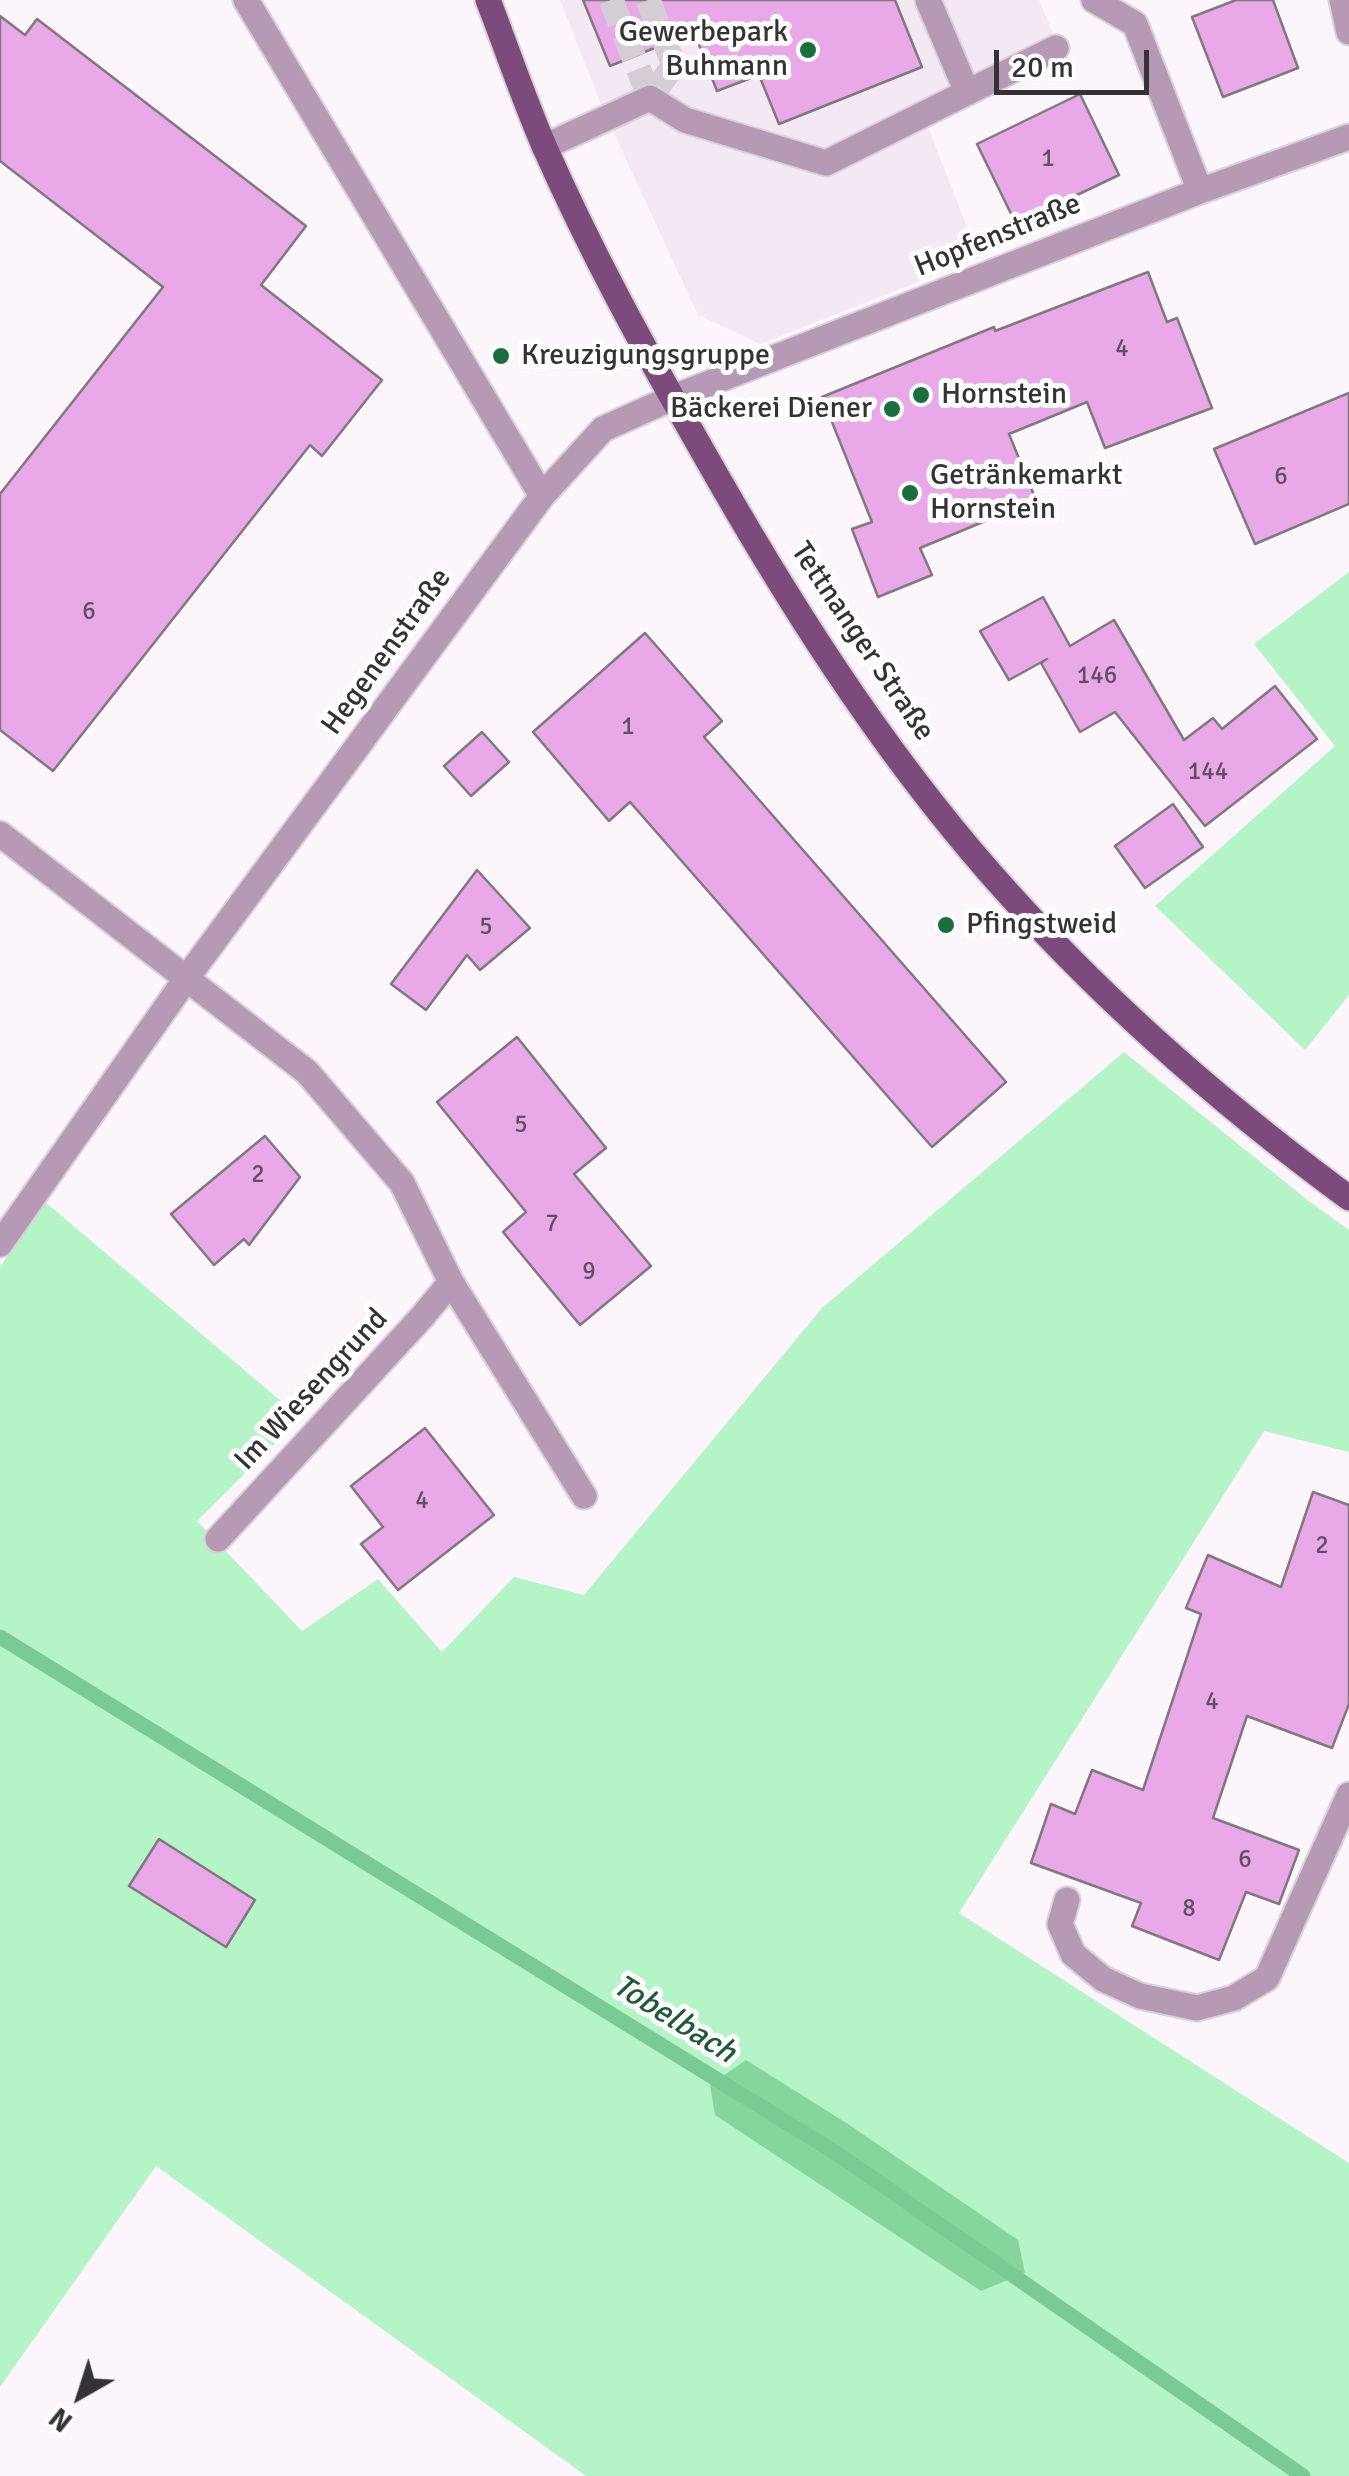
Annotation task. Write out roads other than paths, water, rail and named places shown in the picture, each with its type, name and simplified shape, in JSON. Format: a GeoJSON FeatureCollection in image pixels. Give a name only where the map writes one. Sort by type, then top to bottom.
{"type":"FeatureCollection","features":[{"type":"Feature","properties":{"kind":"main road","name":"Tettnanger Straße"},"geometry":{"type":"LineString","coordinates":[[488,0],[544,146],[606,276],[748,531],[834,666],[943,816],[992,874],[1124,1010],[1232,1109],[1349,1198]]}},
{"type":"Feature","properties":{"kind":"street"},"geometry":{"type":"LineString","coordinates":[[246,0],[542,496]]}},
{"type":"Feature","properties":{"kind":"street"},"geometry":{"type":"LineString","coordinates":[[928,0],[967,92]]}},
{"type":"Feature","properties":{"kind":"street"},"geometry":{"type":"LineString","coordinates":[[1094,0],[1136,24],[1200,190]]}},
{"type":"Feature","properties":{"kind":"street"},"geometry":{"type":"LineString","coordinates":[[1342,0],[1349,32]]}},
{"type":"Feature","properties":{"kind":"street"},"geometry":{"type":"LineString","coordinates":[[544,146],[650,98],[685,120],[826,162],[1056,48]]}},
{"type":"Feature","properties":{"kind":"street","name":"Hopfenstraße"},"geometry":{"type":"LineString","coordinates":[[672,398],[1200,190],[1349,137]]}},
{"type":"Feature","properties":{"kind":"street","name":"Hegenenstraße"},"geometry":{"type":"LineString","coordinates":[[0,1244],[186,979],[542,496],[603,429],[672,398]]}},
{"type":"Feature","properties":{"kind":"street"},"geometry":{"type":"LineString","coordinates":[[0,834],[307,1072],[402,1183],[451,1282],[584,1496]]}},
{"type":"Feature","properties":{"kind":"street","name":"Im Wiesengrund"},"geometry":{"type":"LineString","coordinates":[[218,1539],[451,1282]]}},
{"type":"Feature","properties":{"kind":"street"},"geometry":{"type":"LineString","coordinates":[[1067,1900],[1060,1924],[1074,1954],[1102,1978],[1140,1996],[1197,2008],[1234,1998],[1266,1978],[1349,1795]]}},
{"type":"Feature","properties":{"kind":"waterway","name":"Tobelbach"},"geometry":{"type":"LineString","coordinates":[[0,1637],[836,2153],[1303,2476]]}},
{"type":"Feature","properties":{"kind":"tunnel"},"geometry":{"type":"LineString","coordinates":[[611,0],[650,98]]}},
{"type":"Feature","properties":{"kind":"tunnel"},"geometry":{"type":"LineString","coordinates":[[648,0],[674,65],[650,98]]}},
{"type":"Feature","properties":{"kind":"place","name":"Gewerbepark Buhmann"},"geometry":{"type":"Point","coordinates":[808,50]}},
{"type":"Feature","properties":{"kind":"place","name":"Kreuzigungsgruppe"},"geometry":{"type":"Point","coordinates":[501,356]}},
{"type":"Feature","properties":{"kind":"place","name":"Hornstein"},"geometry":{"type":"Point","coordinates":[921,395]}},
{"type":"Feature","properties":{"kind":"place","name":"Bäckerei Diener"},"geometry":{"type":"Point","coordinates":[892,409]}},
{"type":"Feature","properties":{"kind":"place","name":"Getränkemarkt Hornstein"},"geometry":{"type":"Point","coordinates":[910,493]}},
{"type":"Feature","properties":{"kind":"place","name":"Pfingstweid"},"geometry":{"type":"Point","coordinates":[946,925]}}]}
